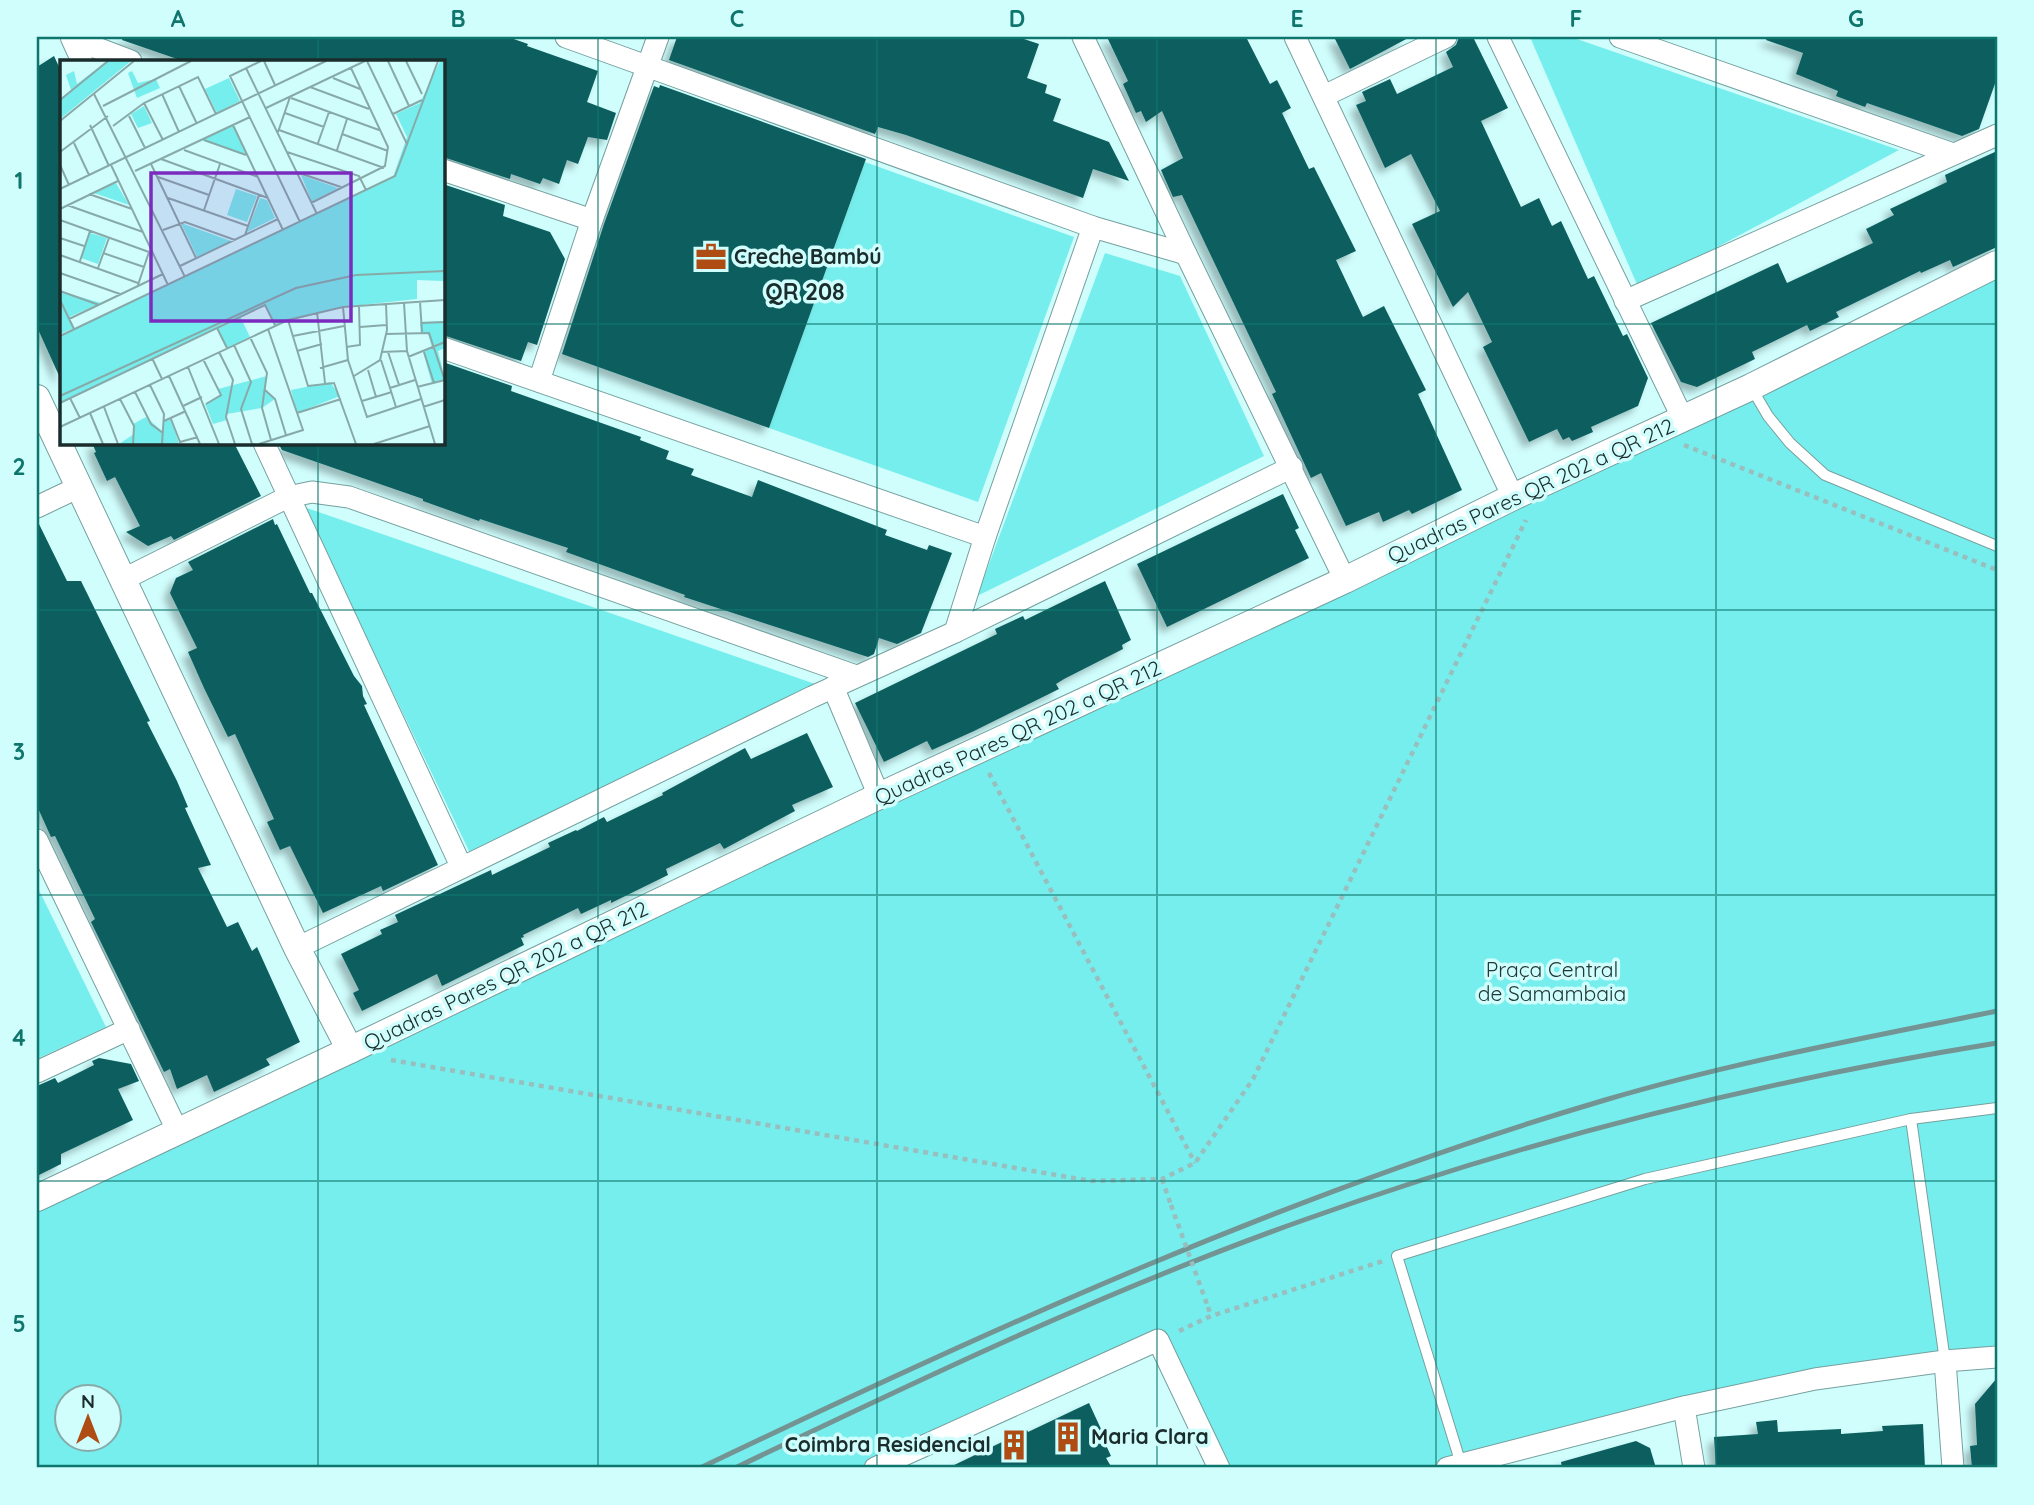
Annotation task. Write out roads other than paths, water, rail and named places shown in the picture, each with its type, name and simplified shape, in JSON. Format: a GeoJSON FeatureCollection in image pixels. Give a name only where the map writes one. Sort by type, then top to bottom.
{"type":"FeatureCollection","features":[{"type":"Feature","properties":{"kind":"street"},"geometry":{"type":"LineString","coordinates":[[71,37],[82,60]]}},
{"type":"Feature","properties":{"kind":"street"},"geometry":{"type":"LineString","coordinates":[[78,37],[97,48],[128,60]]}},
{"type":"Feature","properties":{"kind":"street"},"geometry":{"type":"LineString","coordinates":[[566,37],[1093,227],[1186,254]]}},
{"type":"Feature","properties":{"kind":"street"},"geometry":{"type":"LineString","coordinates":[[539,381],[592,220],[658,37]]}},
{"type":"Feature","properties":{"kind":"street"},"geometry":{"type":"LineString","coordinates":[[1082,37],[1345,580]]}},
{"type":"Feature","properties":{"kind":"street"},"geometry":{"type":"LineString","coordinates":[[1295,37],[1516,507]]}},
{"type":"Feature","properties":{"kind":"street"},"geometry":{"type":"LineString","coordinates":[[1324,96],[1446,37]]}},
{"type":"Feature","properties":{"kind":"street"},"geometry":{"type":"LineString","coordinates":[[1498,37],[1625,301],[1682,431]]}},
{"type":"Feature","properties":{"kind":"street"},"geometry":{"type":"LineString","coordinates":[[1620,37],[1953,154]]}},
{"type":"Feature","properties":{"kind":"street"},"geometry":{"type":"LineString","coordinates":[[1625,301],[1997,135]]}},
{"type":"Feature","properties":{"kind":"street"},"geometry":{"type":"LineString","coordinates":[[444,170],[592,220]]}},
{"type":"Feature","properties":{"kind":"street"},"geometry":{"type":"LineString","coordinates":[[955,632],[985,537],[1093,227]]}},
{"type":"Feature","properties":{"kind":"street","name":"Quadras Pares QR 202 a QR 212"},"geometry":{"type":"LineString","coordinates":[[37,1198],[878,796],[1345,580],[1516,507],[1682,431],[1751,387],[1997,264]]}},
{"type":"Feature","properties":{"kind":"street"},"geometry":{"type":"LineString","coordinates":[[444,348],[985,537]]}},
{"type":"Feature","properties":{"kind":"street"},"geometry":{"type":"LineString","coordinates":[[37,398],[297,948],[350,1050]]}},
{"type":"Feature","properties":{"kind":"street"},"geometry":{"type":"LineString","coordinates":[[264,444],[461,866]]}},
{"type":"Feature","properties":{"kind":"street"},"geometry":{"type":"LineString","coordinates":[[297,948],[461,866],[856,676],[955,632],[1292,467]]}},
{"type":"Feature","properties":{"kind":"street"},"geometry":{"type":"LineString","coordinates":[[37,507],[79,487]]}},
{"type":"Feature","properties":{"kind":"street"},"geometry":{"type":"LineString","coordinates":[[122,580],[288,497],[312,492],[349,497],[856,676]]}},
{"type":"Feature","properties":{"kind":"street"},"geometry":{"type":"LineString","coordinates":[[833,687],[878,796]]}},
{"type":"Feature","properties":{"kind":"street"},"geometry":{"type":"LineString","coordinates":[[37,840],[178,1132]]}},
{"type":"Feature","properties":{"kind":"street"},"geometry":{"type":"LineString","coordinates":[[37,1072],[129,1029]]}},
{"type":"Feature","properties":{"kind":"street"},"geometry":{"type":"LineString","coordinates":[[875,1468],[1158,1340],[1219,1468]]}},
{"type":"Feature","properties":{"kind":"street"},"geometry":{"type":"LineString","coordinates":[[1454,1466],[1684,1407],[1815,1379],[1945,1361],[1997,1357]]}},
{"type":"Feature","properties":{"kind":"street"},"geometry":{"type":"LineString","coordinates":[[1945,1361],[1953,1468]]}},
{"type":"Feature","properties":{"kind":"street"},"geometry":{"type":"LineString","coordinates":[[1684,1407],[1694,1468]]}},
{"type":"Feature","properties":{"kind":"lane"},"geometry":{"type":"LineString","coordinates":[[1751,387],[1768,416],[1790,443],[1825,475],[1997,545]]}},
{"type":"Feature","properties":{"kind":"lane"},"geometry":{"type":"LineString","coordinates":[[1454,1466],[1397,1256],[1645,1179],[1910,1119],[1997,1108]]}},
{"type":"Feature","properties":{"kind":"lane"},"geometry":{"type":"LineString","coordinates":[[1910,1119],[1945,1361]]}},
{"type":"Feature","properties":{"kind":"railway"},"geometry":{"type":"LineString","coordinates":[[700,1468],[1033,1314],[1258,1220],[1372,1177],[1488,1137],[1653,1086],[1800,1051],[1997,1011]]}},
{"type":"Feature","properties":{"kind":"railway"},"geometry":{"type":"LineString","coordinates":[[735,1468],[1086,1306],[1229,1248],[1386,1192],[1472,1164],[1645,1116],[1820,1075],[1997,1043]]}},
{"type":"Feature","properties":{"kind":"place","name":"Creche Bambú"},"geometry":{"type":"Point","coordinates":[711,257]}},
{"type":"Feature","properties":{"kind":"place","name":"Maria Clara"},"geometry":{"type":"Point","coordinates":[1068,1437]}},
{"type":"Feature","properties":{"kind":"place","name":"Coimbra Residencial"},"geometry":{"type":"Point","coordinates":[1014,1445]}},
{"type":"Feature","properties":{"kind":"district","name":"QR 208"},"geometry":{"type":"Point","coordinates":[805,292]}},
{"type":"Feature","properties":{"kind":"park label","name":"Praça Central de Samambaia"},"geometry":{"type":"Point","coordinates":[1552,982]}}]}
